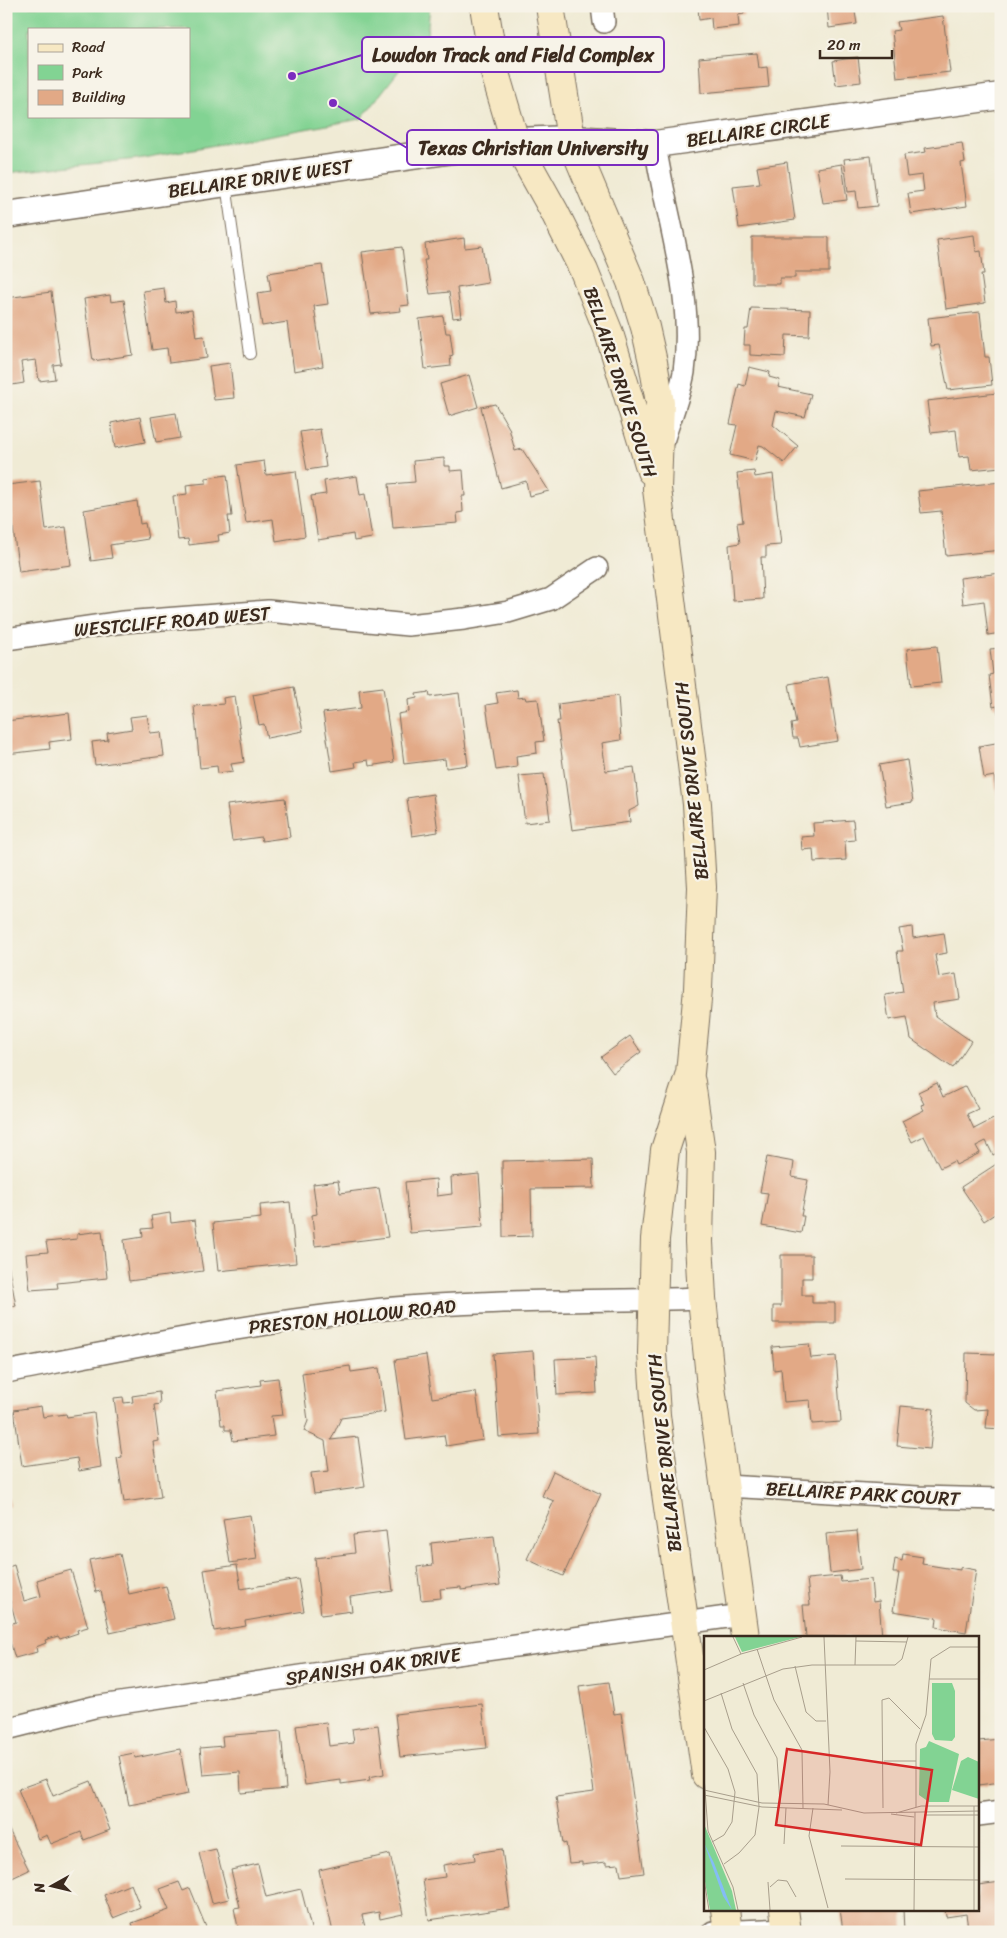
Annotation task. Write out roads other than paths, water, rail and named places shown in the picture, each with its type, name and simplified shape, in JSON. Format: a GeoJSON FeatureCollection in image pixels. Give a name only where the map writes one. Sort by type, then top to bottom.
{"type":"FeatureCollection","features":[{"type":"Feature","properties":{"kind":"main road","name":"BELLAIRE DRIVE SOUTH"},"geometry":{"type":"LineString","coordinates":[[484,6],[495,73],[515,142],[554,211],[588,280],[609,333],[657,490]]}},
{"type":"Feature","properties":{"kind":"main road","name":"BELLAIRE DRIVE SOUTH"},"geometry":{"type":"LineString","coordinates":[[550,6],[571,139],[631,282],[645,327],[660,403],[657,490],[697,804],[702,878],[698,989],[690,1073],[665,1150],[652,1300],[652,1352],[656,1415],[704,1761]]}},
{"type":"Feature","properties":{"kind":"main road","name":"BELLAIRE DRIVE SOUTH"},"geometry":{"type":"LineString","coordinates":[[690,1073],[701,1152],[699,1242],[702,1298],[744,1626]]}},
{"type":"Feature","properties":{"kind":"street","name":"BELLAIRE CIRCLE"},"geometry":{"type":"LineString","coordinates":[[515,142],[571,139],[655,144],[1001,96]]}},
{"type":"Feature","properties":{"kind":"street","name":"BELLAIRE DRIVE WEST"},"geometry":{"type":"LineString","coordinates":[[6,215],[515,142]]}},
{"type":"Feature","properties":{"kind":"street","name":"BELLAIRE DRIVE SOUTH"},"geometry":{"type":"LineString","coordinates":[[655,144],[665,206],[678,260],[687,320],[686,347],[679,394],[658,452]]}},
{"type":"Feature","properties":{"kind":"street","name":"WESTCLIFF ROAD WEST"},"geometry":{"type":"LineString","coordinates":[[6,639],[123,622],[268,611],[408,625],[464,619],[508,612],[551,599],[597,568]]}},
{"type":"Feature","properties":{"kind":"street","name":"PRESTON HOLLOW ROAD"},"geometry":{"type":"LineString","coordinates":[[6,1372],[213,1331],[394,1308],[497,1301],[702,1298]]}},
{"type":"Feature","properties":{"kind":"street","name":"BELLAIRE PARK COURT"},"geometry":{"type":"LineString","coordinates":[[725,1486],[918,1497],[1001,1499]]}},
{"type":"Feature","properties":{"kind":"street","name":"SPANISH OAK DRIVE"},"geometry":{"type":"LineString","coordinates":[[6,1730],[94,1707],[684,1623],[744,1626]]}},
{"type":"Feature","properties":{"kind":"street"},"geometry":{"type":"LineString","coordinates":[[980,1815],[1001,1812]]}},
{"type":"Feature","properties":{"kind":"street"},"geometry":{"type":"LineString","coordinates":[[723,1926],[786,1923]]}},
{"type":"Feature","properties":{"kind":"lane"},"geometry":{"type":"LineString","coordinates":[[226,183],[250,354]]}},
{"type":"Feature","properties":{"kind":"place","name":"Lowdon Track and Field Complex"},"geometry":{"type":"Point","coordinates":[292,76]}},
{"type":"Feature","properties":{"kind":"place","name":"Texas Christian University"},"geometry":{"type":"Point","coordinates":[333,103]}}]}
